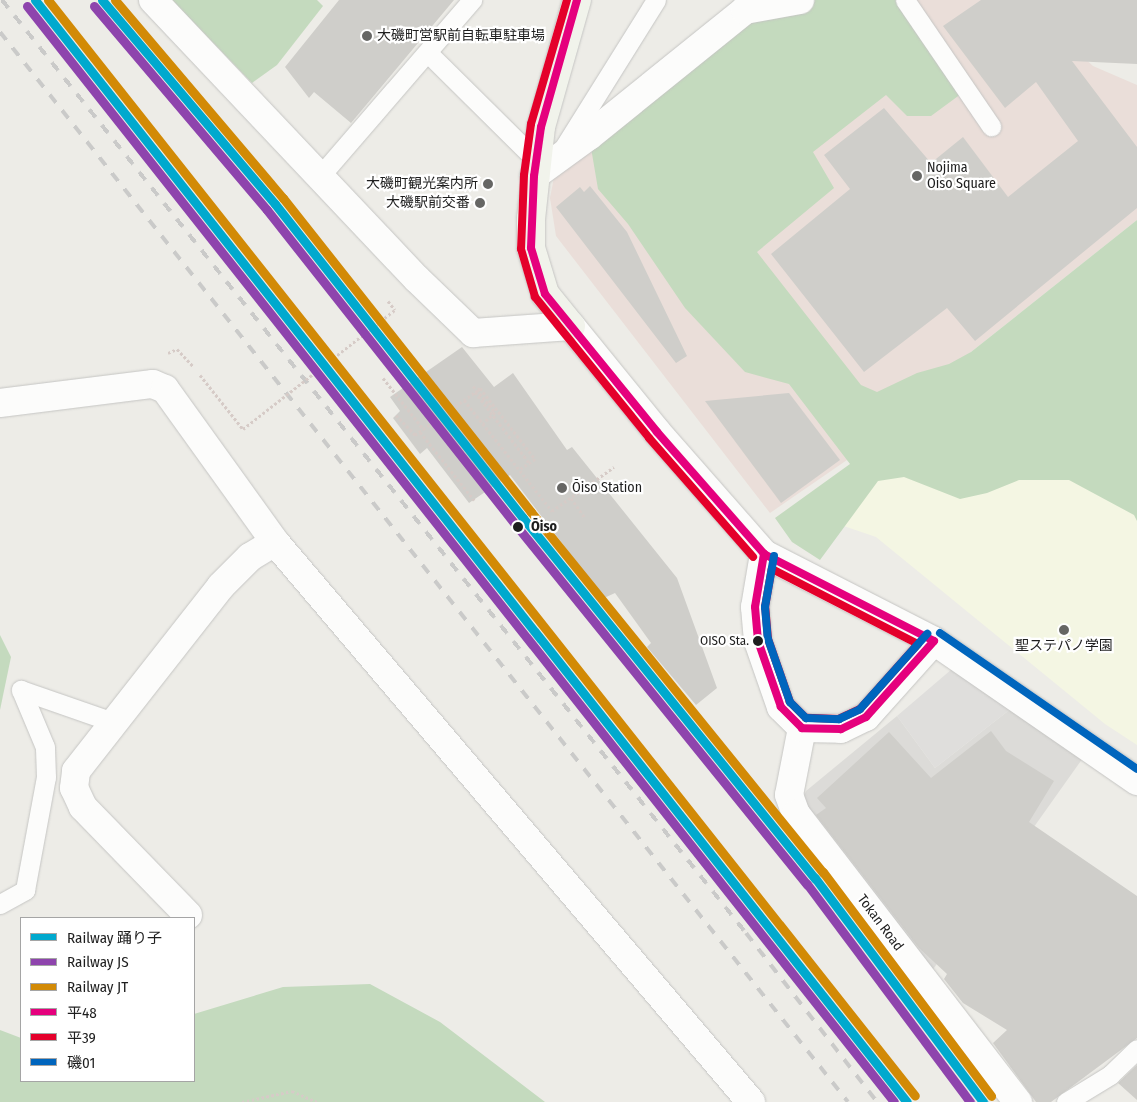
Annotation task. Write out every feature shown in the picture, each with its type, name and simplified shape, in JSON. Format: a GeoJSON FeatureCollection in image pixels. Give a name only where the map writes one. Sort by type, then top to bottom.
{"type":"FeatureCollection","features":[{"type":"Feature","properties":{"kind":"main road"},"geometry":{"type":"LineString","coordinates":[[571,326],[545,294],[531,248],[542,164],[542,127],[577,0]]}},
{"type":"Feature","properties":{"kind":"street"},"geometry":{"type":"LineString","coordinates":[[153,0],[320,176],[473,333],[571,326],[657,432],[764,554],[934,641],[1137,781]]}},
{"type":"Feature","properties":{"kind":"street"},"geometry":{"type":"LineString","coordinates":[[542,164],[589,136],[745,10],[800,0]]}},
{"type":"Feature","properties":{"kind":"street"},"geometry":{"type":"LineString","coordinates":[[0,403],[153,384],[165,390],[274,542],[751,1102]]}},
{"type":"Feature","properties":{"kind":"street"},"geometry":{"type":"LineString","coordinates":[[188,915],[78,798],[74,788],[76,771],[113,722],[235,571],[274,542]]}},
{"type":"Feature","properties":{"kind":"street"},"geometry":{"type":"LineString","coordinates":[[764,554],[756,607],[758,641],[781,707],[802,728],[842,729],[866,717],[934,641]]}},
{"type":"Feature","properties":{"kind":"street","name":"Tokan Road"},"geometry":{"type":"LineString","coordinates":[[802,728],[789,795],[796,814],[1018,1102]]}},
{"type":"Feature","properties":{"kind":"lane"},"geometry":{"type":"LineString","coordinates":[[320,176],[429,54],[472,0]]}},
{"type":"Feature","properties":{"kind":"lane"},"geometry":{"type":"LineString","coordinates":[[429,54],[542,164],[656,0]]}},
{"type":"Feature","properties":{"kind":"lane"},"geometry":{"type":"LineString","coordinates":[[905,0],[991,126]]}},
{"type":"Feature","properties":{"kind":"lane"},"geometry":{"type":"LineString","coordinates":[[0,904],[25,890],[46,778],[44,747],[21,690],[113,722]]}},
{"type":"Feature","properties":{"kind":"lane"},"geometry":{"type":"LineString","coordinates":[[1066,1102],[1110,1075],[1137,1049]]}},
{"type":"Feature","properties":{"kind":"path"},"geometry":{"type":"LineString","coordinates":[[243,429],[395,310]]}},
{"type":"Feature","properties":{"kind":"path"},"geometry":{"type":"LineString","coordinates":[[384,378],[474,500]]}},
{"type":"Feature","properties":{"kind":"path"},"geometry":{"type":"LineString","coordinates":[[473,386],[495,412],[483,423]]}},
{"type":"Feature","properties":{"kind":"path"},"geometry":{"type":"LineString","coordinates":[[396,414],[415,435],[480,388],[535,459],[520,469]]}},
{"type":"Feature","properties":{"kind":"path"},"geometry":{"type":"LineString","coordinates":[[474,392],[529,463]]}},
{"type":"Feature","properties":{"kind":"path"},"geometry":{"type":"LineString","coordinates":[[464,400],[552,511],[614,467]]}},
{"type":"Feature","properties":{"kind":"path"},"geometry":{"type":"LineString","coordinates":[[571,498],[585,518]]}},
{"type":"Feature","properties":{"kind":"path"},"geometry":{"type":"LineString","coordinates":[[242,1102],[292,1091],[317,1102]]}},
{"type":"Feature","properties":{"kind":"shaded area","name":"Nojima Oiso Square"},"geometry":{"type":"Polygon","coordinates":[[[800,0],[1022,0],[1093,66],[1137,85],[1137,220],[971,352],[847,460],[770,513],[556,236],[550,198],[558,156],[800,0]]]}},
{"type":"Feature","properties":{"kind":"shaded area","name":"聖ステパノ学園"},"geometry":{"type":"Polygon","coordinates":[[[898,439],[1137,481],[1137,745],[1105,724],[876,537],[835,523],[898,439]]]}},
{"type":"Feature","properties":{"kind":"shaded area"},"geometry":{"type":"Polygon","coordinates":[[[952,669],[1021,701],[935,768],[897,716],[952,669]]]}},
{"type":"Feature","properties":{"kind":"shaded area"},"geometry":{"type":"Polygon","coordinates":[[[1021,701],[1090,748],[924,982],[796,814],[806,791],[897,716],[935,768],[1021,701]]]}},
{"type":"Feature","properties":{"kind":"green space"},"geometry":{"type":"Polygon","coordinates":[[[172,0],[317,0],[323,6],[277,65],[252,83],[172,0]]]}},
{"type":"Feature","properties":{"kind":"green space"},"geometry":{"type":"Polygon","coordinates":[[[800,0],[905,0],[965,91],[931,116],[907,116],[886,95],[813,152],[834,188],[757,252],[861,385],[877,392],[917,373],[949,364],[971,352],[1137,220],[1137,521],[1134,515],[1069,480],[1019,480],[987,493],[960,499],[904,477],[878,481],[820,560],[792,542],[775,518],[850,464],[789,384],[745,372],[685,308],[628,224],[598,189],[589,136],[745,10],[800,0]]]}},
{"type":"Feature","properties":{"kind":"green space"},"geometry":{"type":"Polygon","coordinates":[[[0,635],[11,657],[0,710],[0,635]]]}},
{"type":"Feature","properties":{"kind":"green space"},"geometry":{"type":"Polygon","coordinates":[[[370,984],[440,1022],[545,1102],[0,1102],[0,1030],[20,1038],[20,1082],[195,1082],[195,1014],[283,987],[370,984]]]}},
{"type":"Feature","properties":{"kind":"building","name":"大磯町営駅前自転車駐車場"},"geometry":{"type":"Polygon","coordinates":[[[339,0],[454,0],[351,123],[314,92],[309,98],[285,67],[339,0]]]}},
{"type":"Feature","properties":{"kind":"building","name":"Nojima Oiso Square"},"geometry":{"type":"Polygon","coordinates":[[[981,0],[1137,0],[1137,64],[1072,61],[1137,147],[1137,208],[975,341],[947,308],[864,372],[771,254],[850,189],[824,155],[884,108],[931,163],[963,137],[1008,197],[1078,141],[1036,82],[1005,108],[943,26],[981,0]]]}},
{"type":"Feature","properties":{"kind":"building"},"geometry":{"type":"Polygon","coordinates":[[[590,186],[627,232],[687,356],[676,363],[556,207],[580,187],[584,192],[590,186]]]}},
{"type":"Feature","properties":{"kind":"building"},"geometry":{"type":"Polygon","coordinates":[[[462,347],[494,387],[513,373],[567,450],[572,447],[677,578],[717,688],[696,705],[647,647],[651,643],[615,593],[604,598],[510,475],[469,503],[427,448],[420,454],[393,418],[400,411],[390,397],[462,347]]]}},
{"type":"Feature","properties":{"kind":"building"},"geometry":{"type":"Polygon","coordinates":[[[789,393],[840,460],[781,503],[705,401],[789,393]]]}},
{"type":"Feature","properties":{"kind":"building"},"geometry":{"type":"Polygon","coordinates":[[[991,731],[1006,751],[1054,781],[1029,822],[1137,896],[1137,1038],[1051,1102],[1036,1102],[993,1043],[1007,1030],[963,1003],[944,979],[947,974],[919,948],[816,815],[826,808],[817,798],[889,732],[931,778],[991,731]]]}},
{"type":"Feature","properties":{"kind":"building"},"geometry":{"type":"Polygon","coordinates":[[[1137,1065],[1137,1100],[1118,1083],[1137,1065]]]}},
{"type":"Feature","properties":{"kind":"railway"},"geometry":{"type":"LineString","coordinates":[[2,0],[746,933],[877,1102]]}},
{"type":"Feature","properties":{"kind":"railway"},"geometry":{"type":"LineString","coordinates":[[0,32],[848,1102]]}},
{"type":"Feature","properties":{"kind":"rail line","name":"踊り子"},"geometry":{"type":"LineString","coordinates":[[35,0],[907,1102]]}},
{"type":"Feature","properties":{"kind":"rail line","name":"JT"},"geometry":{"type":"LineString","coordinates":[[48,0],[915,1096]]}},
{"type":"Feature","properties":{"kind":"rail line","name":"踊り子"},"geometry":{"type":"LineString","coordinates":[[102,0],[275,204],[523,518],[815,878],[983,1102]]}},
{"type":"Feature","properties":{"kind":"rail line","name":"JT"},"geometry":{"type":"LineString","coordinates":[[115,0],[283,198],[531,512],[823,872],[991,1096]]}},
{"type":"Feature","properties":{"kind":"rail line","name":"JS"},"geometry":{"type":"LineString","coordinates":[[27,6],[894,1102]]}},
{"type":"Feature","properties":{"kind":"rail line","name":"JS"},"geometry":{"type":"LineString","coordinates":[[94,6],[267,210],[515,524],[807,884],[970,1102]]}},
{"type":"Feature","properties":{"kind":"transit line","name":"平39"},"geometry":{"type":"LineString","coordinates":[[567,0],[531,124],[524,175],[521,249],[535,297],[649,438],[753,557]]}},
{"type":"Feature","properties":{"kind":"transit line","name":"平48"},"geometry":{"type":"LineString","coordinates":[[577,0],[541,127],[534,176],[531,248],[545,294],[657,432],[764,554]]}},
{"type":"Feature","properties":{"kind":"transit line","name":"平48"},"geometry":{"type":"LineString","coordinates":[[764,554],[934,641],[866,717],[841,729],[802,728],[781,707],[758,641],[755,607],[764,554]]}},
{"type":"Feature","properties":{"kind":"transit line","name":"磯01"},"geometry":{"type":"LineString","coordinates":[[774,556],[765,607],[768,639],[790,702],[806,718],[839,719],[860,709],[927,634]]}},
{"type":"Feature","properties":{"kind":"transit line","name":"平39"},"geometry":{"type":"LineString","coordinates":[[772,569],[918,644],[860,709],[839,719],[806,718],[790,702],[768,639],[765,607],[772,569]]}},
{"type":"Feature","properties":{"kind":"transit line","name":"磯01"},"geometry":{"type":"LineString","coordinates":[[940,633],[1137,769]]}},
{"type":"Feature","properties":{"kind":"place","name":"大磯町営駅前自転車駐車場"},"geometry":{"type":"Point","coordinates":[367,36]}},
{"type":"Feature","properties":{"kind":"place","name":"Nojima Oiso Square"},"geometry":{"type":"Point","coordinates":[917,176]}},
{"type":"Feature","properties":{"kind":"place","name":"大磯町観光案内所"},"geometry":{"type":"Point","coordinates":[488,184]}},
{"type":"Feature","properties":{"kind":"place","name":"大磯駅前交番"},"geometry":{"type":"Point","coordinates":[480,203]}},
{"type":"Feature","properties":{"kind":"place","name":"Ōiso Station"},"geometry":{"type":"Point","coordinates":[562,488]}},
{"type":"Feature","properties":{"kind":"place","name":"Ōiso"},"geometry":{"type":"Point","coordinates":[518,527]}},
{"type":"Feature","properties":{"kind":"place","name":"聖ステパノ学園"},"geometry":{"type":"Point","coordinates":[1064,630]}},
{"type":"Feature","properties":{"kind":"place","name":"OISO Sta."},"geometry":{"type":"Point","coordinates":[758,641]}}]}
